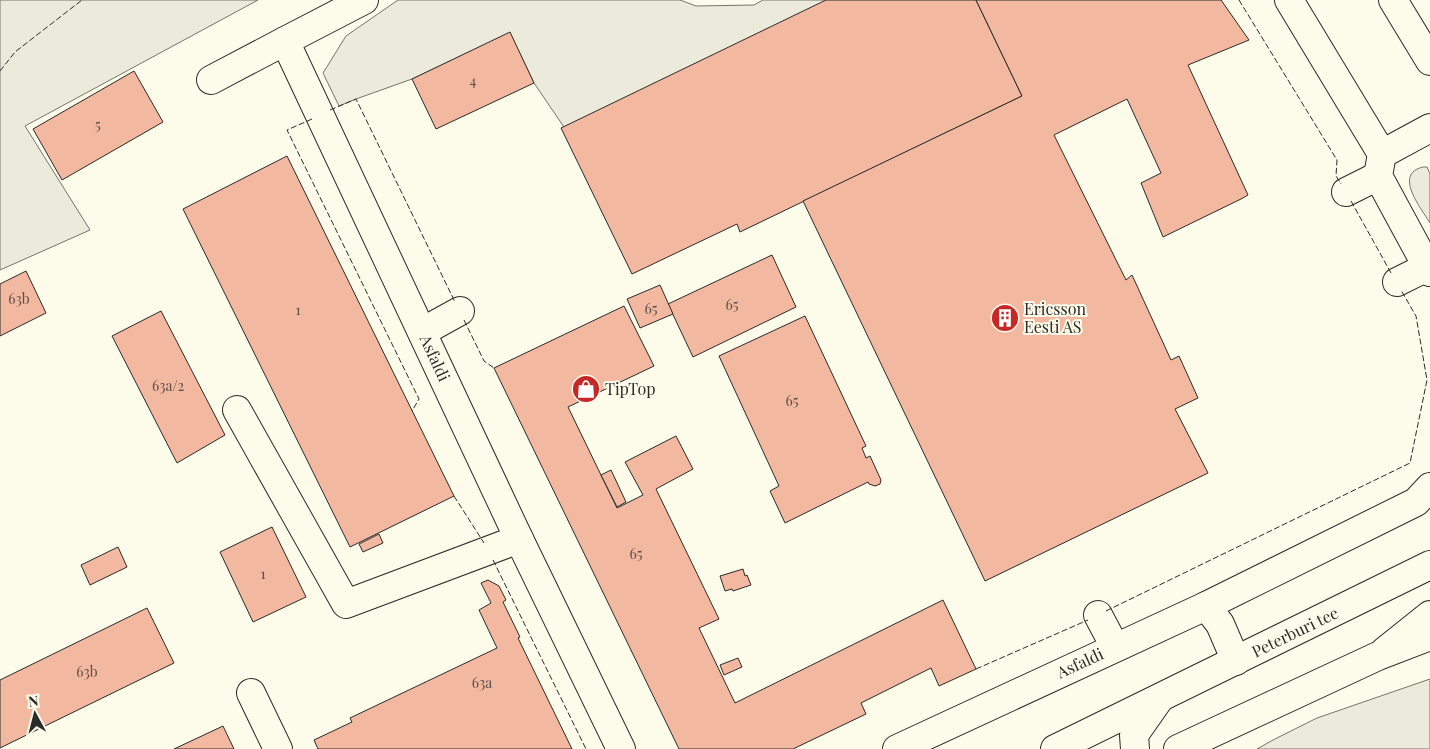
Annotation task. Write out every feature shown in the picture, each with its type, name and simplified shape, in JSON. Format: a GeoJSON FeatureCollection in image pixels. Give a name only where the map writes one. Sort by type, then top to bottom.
{"type":"FeatureCollection","features":[{"type":"Feature","properties":{"kind":"main road"},"geometry":{"type":"LineString","coordinates":[[211,80],[364,0]]}},
{"type":"Feature","properties":{"kind":"main road"},"geometry":{"type":"LineString","coordinates":[[1289,0],[1380,165],[1429,270],[1397,282]]}},
{"type":"Feature","properties":{"kind":"main road"},"geometry":{"type":"LineString","coordinates":[[1393,0],[1430,61]]}},
{"type":"Feature","properties":{"kind":"main road","name":"Asfaldi"},"geometry":{"type":"LineString","coordinates":[[285,41],[519,539],[621,749]]}},
{"type":"Feature","properties":{"kind":"main road"},"geometry":{"type":"LineString","coordinates":[[1346,192],[1430,128]]}},
{"type":"Feature","properties":{"kind":"main road"},"geometry":{"type":"LineString","coordinates":[[422,332],[460,311]]}},
{"type":"Feature","properties":{"kind":"main road"},"geometry":{"type":"LineString","coordinates":[[237,410],[346,604],[519,539]]}},
{"type":"Feature","properties":{"kind":"main road","name":"Asfaldi"},"geometry":{"type":"LineString","coordinates":[[897,749],[1206,606],[1416,502],[1430,487]]}},
{"type":"Feature","properties":{"kind":"main road","name":"Peterburi tee"},"geometry":{"type":"LineString","coordinates":[[1055,749],[1430,565]]}},
{"type":"Feature","properties":{"kind":"main road"},"geometry":{"type":"LineString","coordinates":[[1206,606],[1220,624],[1236,661]]}},
{"type":"Feature","properties":{"kind":"main road"},"geometry":{"type":"LineString","coordinates":[[1378,656],[1430,614]]}},
{"type":"Feature","properties":{"kind":"main road"},"geometry":{"type":"LineString","coordinates":[[1098,615],[1115,647]]}},
{"type":"Feature","properties":{"kind":"main road"},"geometry":{"type":"LineString","coordinates":[[1178,749],[1378,656],[1430,636]]}},
{"type":"Feature","properties":{"kind":"main road"},"geometry":{"type":"LineString","coordinates":[[1378,656],[1430,648]]}},
{"type":"Feature","properties":{"kind":"main road"},"geometry":{"type":"LineString","coordinates":[[251,693],[278,749]]}},
{"type":"Feature","properties":{"kind":"main road","name":"Peterburi tee"},"geometry":{"type":"LineString","coordinates":[[1135,749],[1134,735],[1160,698]]}},
{"type":"Feature","properties":{"kind":"shaded area"},"geometry":{"type":"Polygon","coordinates":[[[0,0],[258,0],[25,126],[90,230],[0,270],[0,0]]]}},
{"type":"Feature","properties":{"kind":"shaded area"},"geometry":{"type":"Polygon","coordinates":[[[398,0],[680,0],[696,6],[754,5],[763,0],[829,0],[566,130],[534,83],[510,33],[412,79],[339,106],[323,73],[346,36],[398,0]]]}},
{"type":"Feature","properties":{"kind":"shaded area"},"geometry":{"type":"Polygon","coordinates":[[[1427,167],[1430,174],[1430,223],[1416,201],[1410,184],[1410,177],[1414,171],[1427,167]]]}},
{"type":"Feature","properties":{"kind":"shaded area"},"geometry":{"type":"Polygon","coordinates":[[[1430,679],[1430,749],[1257,749],[1317,718],[1430,679]]]}},
{"type":"Feature","properties":{"kind":"building"},"geometry":{"type":"Polygon","coordinates":[[[826,0],[976,0],[1022,96],[740,232],[737,224],[632,274],[561,128],[826,0]]]}},
{"type":"Feature","properties":{"kind":"building","name":"Ericsson Eesti AS"},"geometry":{"type":"Polygon","coordinates":[[[976,0],[1221,0],[1249,40],[1188,65],[1248,195],[1163,237],[1141,183],[1161,173],[1127,99],[1054,135],[1126,280],[1132,275],[1171,360],[1179,356],[1198,398],[1175,409],[1208,473],[985,581],[803,201],[1022,96],[976,0]]]}},
{"type":"Feature","properties":{"kind":"building"},"geometry":{"type":"Polygon","coordinates":[[[510,32],[534,83],[436,129],[412,79],[510,32]]]}},
{"type":"Feature","properties":{"kind":"building"},"geometry":{"type":"Polygon","coordinates":[[[134,71],[163,122],[62,180],[33,129],[134,71]]]}},
{"type":"Feature","properties":{"kind":"building"},"geometry":{"type":"Polygon","coordinates":[[[287,156],[454,496],[350,547],[183,209],[287,156]]]}},
{"type":"Feature","properties":{"kind":"building"},"geometry":{"type":"Polygon","coordinates":[[[772,255],[796,307],[693,357],[668,304],[772,255]]]}},
{"type":"Feature","properties":{"kind":"building"},"geometry":{"type":"Polygon","coordinates":[[[26,271],[46,313],[0,336],[0,284],[26,271]]]}},
{"type":"Feature","properties":{"kind":"building"},"geometry":{"type":"Polygon","coordinates":[[[660,285],[673,314],[640,328],[627,299],[660,285]]]}},
{"type":"Feature","properties":{"kind":"building"},"geometry":{"type":"Polygon","coordinates":[[[624,306],[654,366],[568,407],[617,508],[643,495],[625,462],[676,436],[693,469],[656,489],[719,619],[699,628],[735,703],[943,600],[976,669],[939,686],[931,668],[861,703],[866,714],[793,749],[679,749],[494,368],[624,306]]]}},
{"type":"Feature","properties":{"kind":"building"},"geometry":{"type":"Polygon","coordinates":[[[161,311],[225,435],[177,463],[112,336],[161,311]]]}},
{"type":"Feature","properties":{"kind":"building"},"geometry":{"type":"Polygon","coordinates":[[[805,316],[866,446],[862,448],[866,458],[870,456],[881,480],[880,484],[875,486],[868,482],[785,523],[770,491],[779,486],[719,356],[805,316]]]}},
{"type":"Feature","properties":{"kind":"building"},"geometry":{"type":"Polygon","coordinates":[[[611,470],[626,502],[617,507],[601,475],[611,470]]]}},
{"type":"Feature","properties":{"kind":"building"},"geometry":{"type":"Polygon","coordinates":[[[272,527],[306,597],[253,622],[220,552],[272,527]]]}},
{"type":"Feature","properties":{"kind":"building"},"geometry":{"type":"Polygon","coordinates":[[[379,534],[383,543],[363,552],[359,544],[379,534]]]}},
{"type":"Feature","properties":{"kind":"building"},"geometry":{"type":"Polygon","coordinates":[[[118,547],[127,567],[90,585],[81,565],[118,547]]]}},
{"type":"Feature","properties":{"kind":"building"},"geometry":{"type":"Polygon","coordinates":[[[743,569],[751,585],[733,591],[732,589],[725,591],[720,576],[743,569]]]}},
{"type":"Feature","properties":{"kind":"building"},"geometry":{"type":"Polygon","coordinates":[[[488,580],[499,586],[506,600],[503,602],[520,637],[518,638],[572,749],[318,749],[314,740],[352,722],[350,718],[497,648],[479,610],[491,603],[481,583],[488,580]]]}},
{"type":"Feature","properties":{"kind":"building"},"geometry":{"type":"Polygon","coordinates":[[[147,608],[174,663],[0,748],[0,680],[147,608]]]}},
{"type":"Feature","properties":{"kind":"building"},"geometry":{"type":"Polygon","coordinates":[[[738,658],[742,667],[724,675],[720,665],[738,658]]]}},
{"type":"Feature","properties":{"kind":"building"},"geometry":{"type":"Polygon","coordinates":[[[223,726],[234,749],[174,749],[223,726]]]}},
{"type":"Feature","properties":{"kind":"fence"},"geometry":{"type":"LineString","coordinates":[[0,71],[15,52],[82,0]]}},
{"type":"Feature","properties":{"kind":"fence"},"geometry":{"type":"LineString","coordinates":[[1239,0],[1337,160],[1336,176],[1341,184]]}},
{"type":"Feature","properties":{"kind":"fence"},"geometry":{"type":"LineString","coordinates":[[330,110],[356,99],[455,302]]}},
{"type":"Feature","properties":{"kind":"fence"},"geometry":{"type":"LineString","coordinates":[[312,119],[287,130],[419,399],[412,411]]}},
{"type":"Feature","properties":{"kind":"fence"},"geometry":{"type":"LineString","coordinates":[[1351,201],[1391,273]]}},
{"type":"Feature","properties":{"kind":"fence"},"geometry":{"type":"LineString","coordinates":[[1106,611],[1410,463],[1427,380],[1416,316],[1401,290]]}},
{"type":"Feature","properties":{"kind":"fence"},"geometry":{"type":"LineString","coordinates":[[464,320],[484,361],[494,368]]}},
{"type":"Feature","properties":{"kind":"fence"},"geometry":{"type":"LineString","coordinates":[[454,496],[484,543]]}},
{"type":"Feature","properties":{"kind":"fence"},"geometry":{"type":"LineString","coordinates":[[493,560],[586,749]]}},
{"type":"Feature","properties":{"kind":"fence"},"geometry":{"type":"LineString","coordinates":[[976,669],[1088,620]]}},
{"type":"Feature","properties":{"kind":"place","name":"Ericsson Eesti AS"},"geometry":{"type":"Point","coordinates":[1005,318]}},
{"type":"Feature","properties":{"kind":"place","name":"TipTop"},"geometry":{"type":"Point","coordinates":[586,389]}}]}
